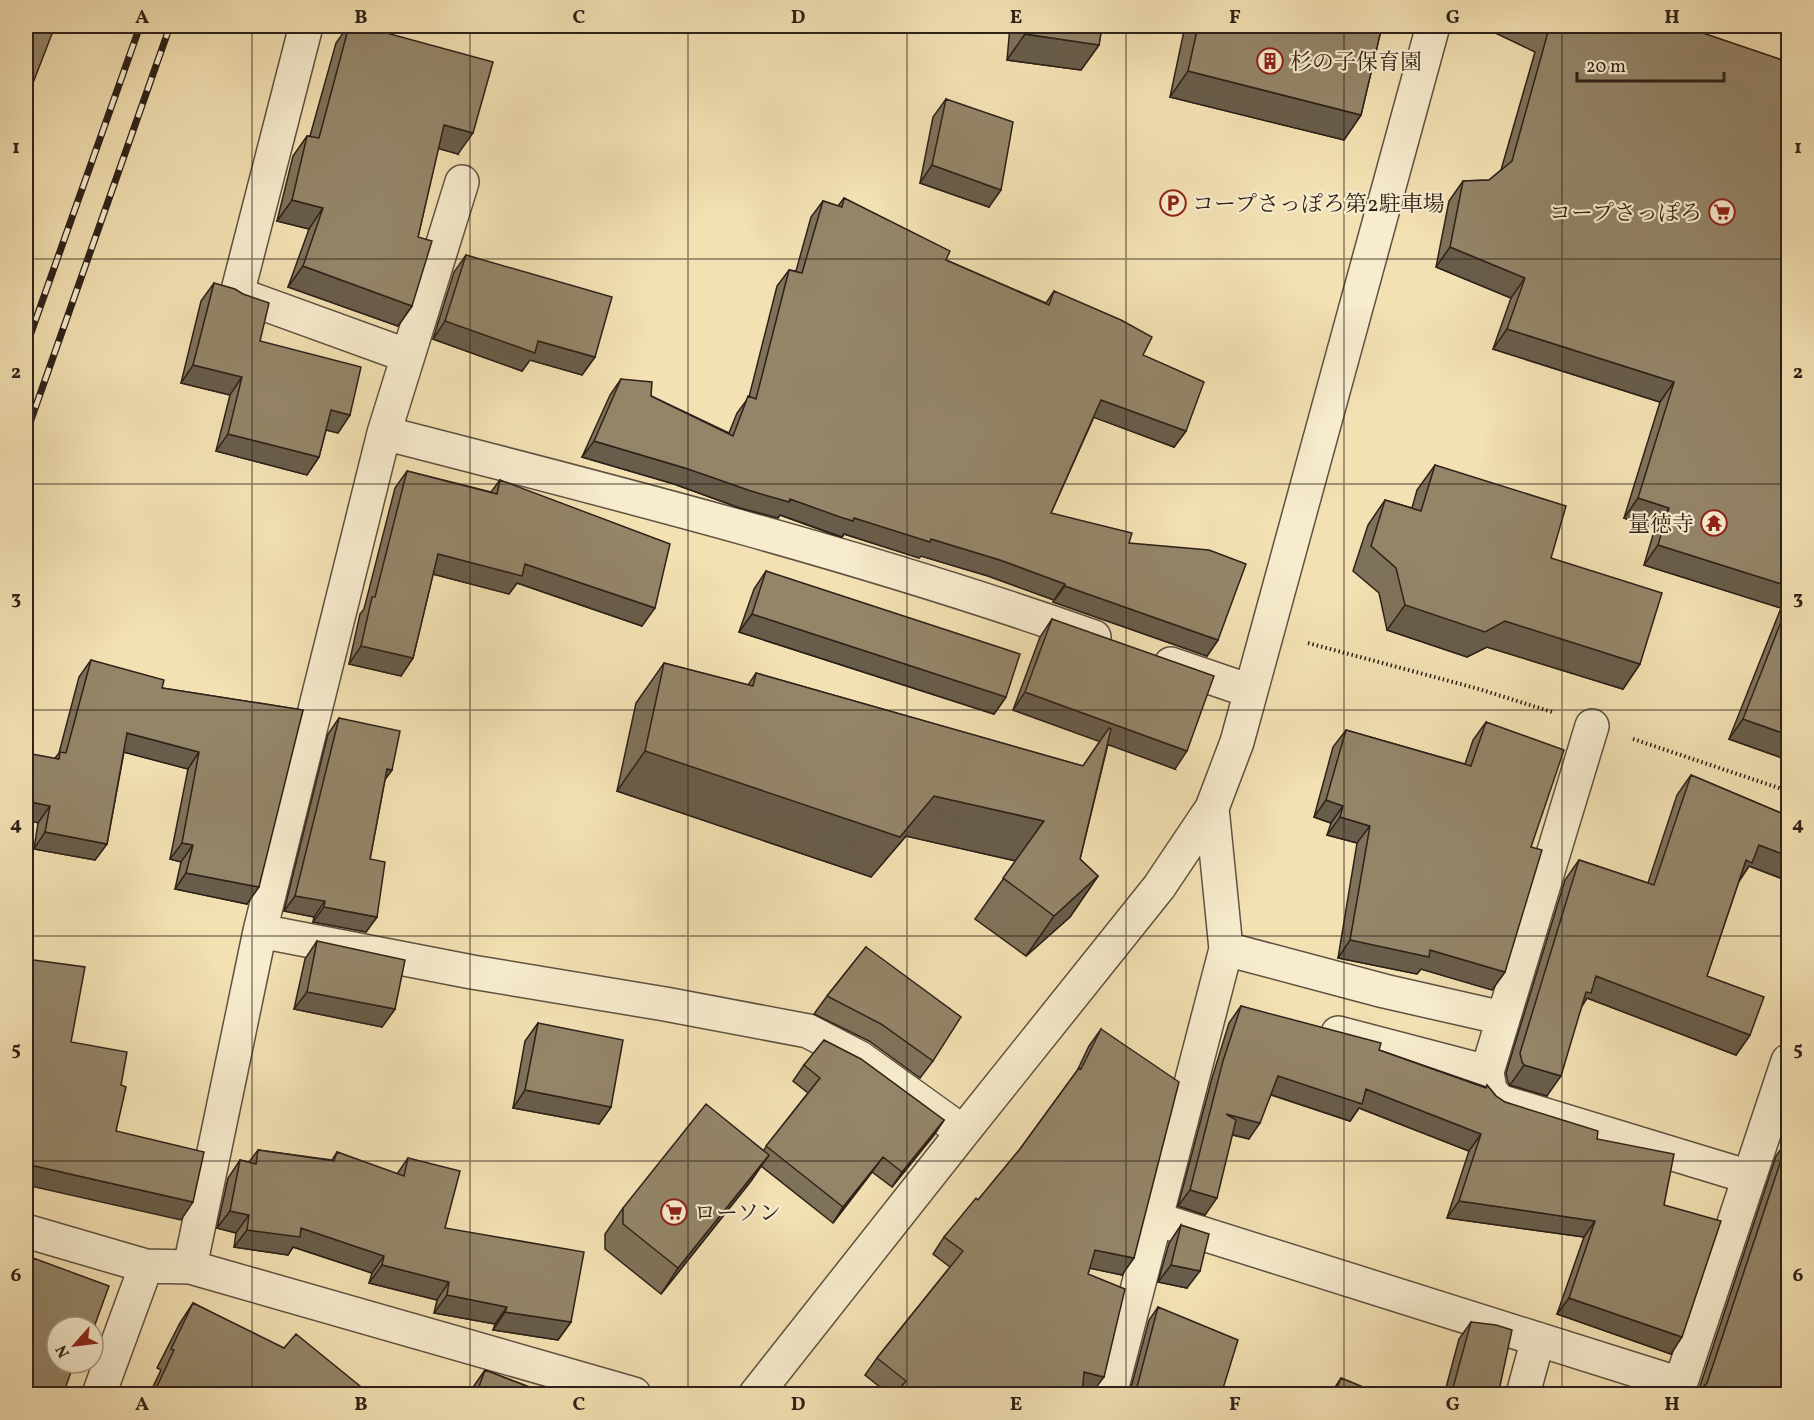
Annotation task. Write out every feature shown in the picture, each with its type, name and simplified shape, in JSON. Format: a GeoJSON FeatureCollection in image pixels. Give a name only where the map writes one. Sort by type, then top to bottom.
{"type":"FeatureCollection","features":[{"type":"Feature","properties":{"kind":"street"},"geometry":{"type":"LineString","coordinates":[[306,26],[237,294],[408,356]]}},
{"type":"Feature","properties":{"kind":"street"},"geometry":{"type":"LineString","coordinates":[[756,1395],[1159,887],[1212,808],[1237,742],[1433,26]]}},
{"type":"Feature","properties":{"kind":"street"},"geometry":{"type":"LineString","coordinates":[[190,1268],[260,932],[384,433],[462,182]]}},
{"type":"Feature","properties":{"kind":"street"},"geometry":{"type":"LineString","coordinates":[[384,433],[572,481],[829,553],[1040,617],[1250,691]]}},
{"type":"Feature","properties":{"kind":"street"},"geometry":{"type":"LineString","coordinates":[[1592,726],[1487,1072],[1490,1090],[1499,1101],[1749,1177]]}},
{"type":"Feature","properties":{"kind":"street"},"geometry":{"type":"LineString","coordinates":[[1110,1395],[1156,1219],[1224,1002],[1227,949],[1212,808]]}},
{"type":"Feature","properties":{"kind":"street"},"geometry":{"type":"LineString","coordinates":[[260,932],[808,1031],[860,1058],[963,1132]]}},
{"type":"Feature","properties":{"kind":"street"},"geometry":{"type":"LineString","coordinates":[[1227,949],[1384,991],[1503,1018]]}},
{"type":"Feature","properties":{"kind":"street"},"geometry":{"type":"LineString","coordinates":[[1304,1024],[1487,1072]]}},
{"type":"Feature","properties":{"kind":"street"},"geometry":{"type":"LineString","coordinates":[[1156,1219],[1538,1339],[1679,1389],[1788,1061]]}},
{"type":"Feature","properties":{"kind":"street"},"geometry":{"type":"LineString","coordinates":[[26,1231],[146,1266],[190,1268],[634,1395]]}},
{"type":"Feature","properties":{"kind":"street"},"geometry":{"type":"LineString","coordinates":[[99,1395],[146,1266]]}},
{"type":"Feature","properties":{"kind":"street"},"geometry":{"type":"LineString","coordinates":[[1523,1395],[1538,1339]]}},
{"type":"Feature","properties":{"kind":"path"},"geometry":{"type":"LineString","coordinates":[[1268,632],[1479,688],[1788,791]]}},
{"type":"Feature","properties":{"kind":"building"},"geometry":{"type":"Polygon","coordinates":[[[26,26],[55,26],[26,101],[26,26]]]}},
{"type":"Feature","properties":{"kind":"building"},"geometry":{"type":"Polygon","coordinates":[[[349,26],[361,26],[493,62],[473,133],[444,125],[418,237],[432,241],[412,306],[303,266],[323,208],[292,200],[307,136],[319,138],[349,26]]]}},
{"type":"Feature","properties":{"kind":"building"},"geometry":{"type":"Polygon","coordinates":[[[1026,26],[1102,26],[1099,45],[1025,34],[1026,26]]]}},
{"type":"Feature","properties":{"kind":"building","name":"杉の子保育園"},"geometry":{"type":"Polygon","coordinates":[[[1198,26],[1382,26],[1361,115],[1188,71],[1198,26]]]}},
{"type":"Feature","properties":{"kind":"building"},"geometry":{"type":"Polygon","coordinates":[[[1534,26],[1682,26],[1788,62],[1788,586],[1658,545],[1669,508],[1638,498],[1674,382],[1507,329],[1525,278],[1450,247],[1463,181],[1489,180],[1512,161],[1548,32],[1534,26]]]}},
{"type":"Feature","properties":{"kind":"building"},"geometry":{"type":"Polygon","coordinates":[[[946,99],[1013,122],[1001,190],[932,165],[946,99]]]}},
{"type":"Feature","properties":{"kind":"building"},"geometry":{"type":"Polygon","coordinates":[[[844,198],[950,251],[946,260],[1049,305],[1054,291],[1121,320],[1152,337],[1143,355],[1204,382],[1186,431],[1101,400],[1051,513],[1132,533],[1129,543],[1209,550],[1246,564],[1218,640],[1065,586],[1065,584],[1000,560],[931,539],[930,542],[854,518],[853,521],[790,499],[789,502],[751,491],[685,468],[594,441],[621,379],[652,382],[651,396],[733,436],[748,396],[756,399],[789,270],[802,273],[823,201],[842,207],[844,198]]]}},
{"type":"Feature","properties":{"kind":"building"},"geometry":{"type":"Polygon","coordinates":[[[466,255],[612,297],[595,357],[538,341],[535,353],[445,321],[466,255]]]}},
{"type":"Feature","properties":{"kind":"building"},"geometry":{"type":"Polygon","coordinates":[[[214,283],[269,303],[260,341],[361,367],[350,415],[331,410],[319,457],[228,434],[242,377],[193,365],[214,283]]]}},
{"type":"Feature","properties":{"kind":"building"},"geometry":{"type":"Polygon","coordinates":[[[1435,465],[1566,506],[1551,558],[1662,593],[1640,664],[1505,621],[1485,632],[1405,605],[1396,568],[1371,546],[1385,500],[1421,511],[1435,465]]]}},
{"type":"Feature","properties":{"kind":"building"},"geometry":{"type":"Polygon","coordinates":[[[407,471],[497,494],[500,480],[670,544],[655,608],[525,564],[522,576],[438,554],[413,658],[361,646],[372,597],[375,597],[407,471]]]}},
{"type":"Feature","properties":{"kind":"building"},"geometry":{"type":"Polygon","coordinates":[[[766,571],[1020,654],[1006,697],[752,614],[766,571]]]}},
{"type":"Feature","properties":{"kind":"building"},"geometry":{"type":"Polygon","coordinates":[[[1788,604],[1788,735],[1743,719],[1788,604]]]}},
{"type":"Feature","properties":{"kind":"building"},"geometry":{"type":"Polygon","coordinates":[[[1052,619],[1214,676],[1187,751],[1025,692],[1052,619]]]}},
{"type":"Feature","properties":{"kind":"building"},"geometry":{"type":"Polygon","coordinates":[[[91,660],[164,680],[162,688],[303,710],[259,887],[186,873],[193,845],[182,843],[199,752],[127,733],[107,844],[45,832],[50,806],[26,801],[26,753],[59,759],[60,752],[66,753],[91,660]]]}},
{"type":"Feature","properties":{"kind":"building"},"geometry":{"type":"Polygon","coordinates":[[[664,663],[753,686],[756,673],[1083,766],[1109,728],[1111,729],[1080,859],[1098,876],[1054,916],[1003,878],[1044,821],[934,796],[900,837],[645,751],[664,663]]]}},
{"type":"Feature","properties":{"kind":"building"},"geometry":{"type":"Polygon","coordinates":[[[339,718],[400,731],[392,770],[387,769],[370,859],[385,862],[377,917],[324,907],[325,901],[295,896],[339,718]]]}},
{"type":"Feature","properties":{"kind":"building"},"geometry":{"type":"Polygon","coordinates":[[[1486,722],[1564,750],[1531,847],[1542,850],[1505,972],[1430,950],[1429,957],[1350,940],[1370,826],[1340,817],[1343,806],[1326,800],[1346,730],[1471,766],[1486,722]]]}},
{"type":"Feature","properties":{"kind":"building"},"geometry":{"type":"Polygon","coordinates":[[[1691,775],[1788,816],[1788,856],[1759,845],[1752,863],[1746,860],[1707,976],[1764,997],[1750,1035],[1596,976],[1591,993],[1586,992],[1561,1076],[1524,1065],[1520,1053],[1579,860],[1654,885],[1691,775]]]}},
{"type":"Feature","properties":{"kind":"building"},"geometry":{"type":"Polygon","coordinates":[[[317,941],[405,960],[395,1009],[307,992],[317,941]]]}},
{"type":"Feature","properties":{"kind":"building"},"geometry":{"type":"Polygon","coordinates":[[[866,947],[961,1017],[933,1061],[881,1024],[827,996],[866,947]]]}},
{"type":"Feature","properties":{"kind":"building"},"geometry":{"type":"Polygon","coordinates":[[[26,959],[85,967],[71,1042],[127,1052],[121,1085],[126,1087],[116,1131],[204,1152],[193,1202],[26,1164],[26,959]]]}},
{"type":"Feature","properties":{"kind":"building"},"geometry":{"type":"Polygon","coordinates":[[[1241,1006],[1381,1043],[1379,1050],[1486,1088],[1487,1085],[1496,1096],[1505,1102],[1598,1131],[1597,1139],[1674,1154],[1664,1205],[1721,1221],[1682,1337],[1569,1298],[1595,1221],[1459,1201],[1481,1134],[1366,1089],[1362,1104],[1278,1076],[1260,1123],[1226,1114],[1236,1120],[1217,1198],[1190,1190],[1223,1061],[1241,1006]]]}},
{"type":"Feature","properties":{"kind":"building"},"geometry":{"type":"Polygon","coordinates":[[[538,1023],[623,1040],[611,1107],[525,1090],[538,1023]]]}},
{"type":"Feature","properties":{"kind":"building"},"geometry":{"type":"Polygon","coordinates":[[[1101,1029],[1179,1082],[1134,1258],[1095,1250],[1088,1274],[1125,1289],[1104,1377],[1084,1372],[1082,1395],[909,1395],[900,1388],[906,1381],[877,1358],[963,1251],[944,1237],[1020,1149],[1079,1068],[1081,1069],[1101,1029]]]}},
{"type":"Feature","properties":{"kind":"building"},"geometry":{"type":"Polygon","coordinates":[[[824,1040],[861,1059],[944,1120],[902,1172],[883,1157],[843,1207],[766,1146],[820,1078],[804,1065],[824,1040]]]}},
{"type":"Feature","properties":{"kind":"building","name":"ローソン"},"geometry":{"type":"Polygon","coordinates":[[[706,1104],[769,1155],[678,1268],[623,1224],[623,1208],[706,1104]]]}},
{"type":"Feature","properties":{"kind":"building"},"geometry":{"type":"Polygon","coordinates":[[[1788,1139],[1788,1395],[1698,1395],[1707,1383],[1788,1139]]]}},
{"type":"Feature","properties":{"kind":"building"},"geometry":{"type":"Polygon","coordinates":[[[258,1150],[334,1161],[337,1152],[404,1176],[408,1158],[460,1171],[445,1228],[584,1252],[571,1322],[505,1312],[507,1307],[447,1295],[449,1282],[382,1265],[384,1256],[301,1228],[300,1237],[247,1230],[249,1215],[230,1211],[240,1160],[256,1164],[258,1150]]]}},
{"type":"Feature","properties":{"kind":"building"},"geometry":{"type":"Polygon","coordinates":[[[1181,1225],[1209,1234],[1200,1271],[1171,1265],[1181,1225]]]}},
{"type":"Feature","properties":{"kind":"building"},"geometry":{"type":"Polygon","coordinates":[[[33,1258],[109,1286],[98,1315],[45,1315],[45,1375],[70,1375],[63,1395],[26,1395],[26,1268],[29,1269],[33,1258]]]}},
{"type":"Feature","properties":{"kind":"building"},"geometry":{"type":"Polygon","coordinates":[[[193,1303],[284,1348],[296,1334],[371,1395],[153,1395],[174,1350],[171,1349],[193,1303]]]}},
{"type":"Feature","properties":{"kind":"building"},"geometry":{"type":"Polygon","coordinates":[[[1158,1307],[1238,1340],[1221,1395],[1171,1395],[1137,1387],[1158,1307]]]}},
{"type":"Feature","properties":{"kind":"building"},"geometry":{"type":"Polygon","coordinates":[[[1471,1322],[1496,1325],[1512,1330],[1498,1395],[1451,1395],[1471,1322]]]}},
{"type":"Feature","properties":{"kind":"building"},"geometry":{"type":"Polygon","coordinates":[[[485,1370],[550,1395],[476,1395],[485,1370]]]}},
{"type":"Feature","properties":{"kind":"building"},"geometry":{"type":"Polygon","coordinates":[[[1341,1378],[1380,1394],[1381,1395],[1334,1395],[1341,1378]]]}},
{"type":"Feature","properties":{"kind":"railway"},"geometry":{"type":"LineString","coordinates":[[26,347],[140,26]]}},
{"type":"Feature","properties":{"kind":"railway"},"geometry":{"type":"LineString","coordinates":[[26,434],[170,26]]}},
{"type":"Feature","properties":{"kind":"place","name":"杉の子保育園"},"geometry":{"type":"Point","coordinates":[1270,61]}},
{"type":"Feature","properties":{"kind":"place","name":"コープさっぽろ第2駐車場"},"geometry":{"type":"Point","coordinates":[1173,203]}},
{"type":"Feature","properties":{"kind":"place","name":"コープさっぽろ"},"geometry":{"type":"Point","coordinates":[1722,212]}},
{"type":"Feature","properties":{"kind":"place","name":"量徳寺"},"geometry":{"type":"Point","coordinates":[1714,523]}},
{"type":"Feature","properties":{"kind":"place","name":"ローソン"},"geometry":{"type":"Point","coordinates":[674,1212]}}]}
